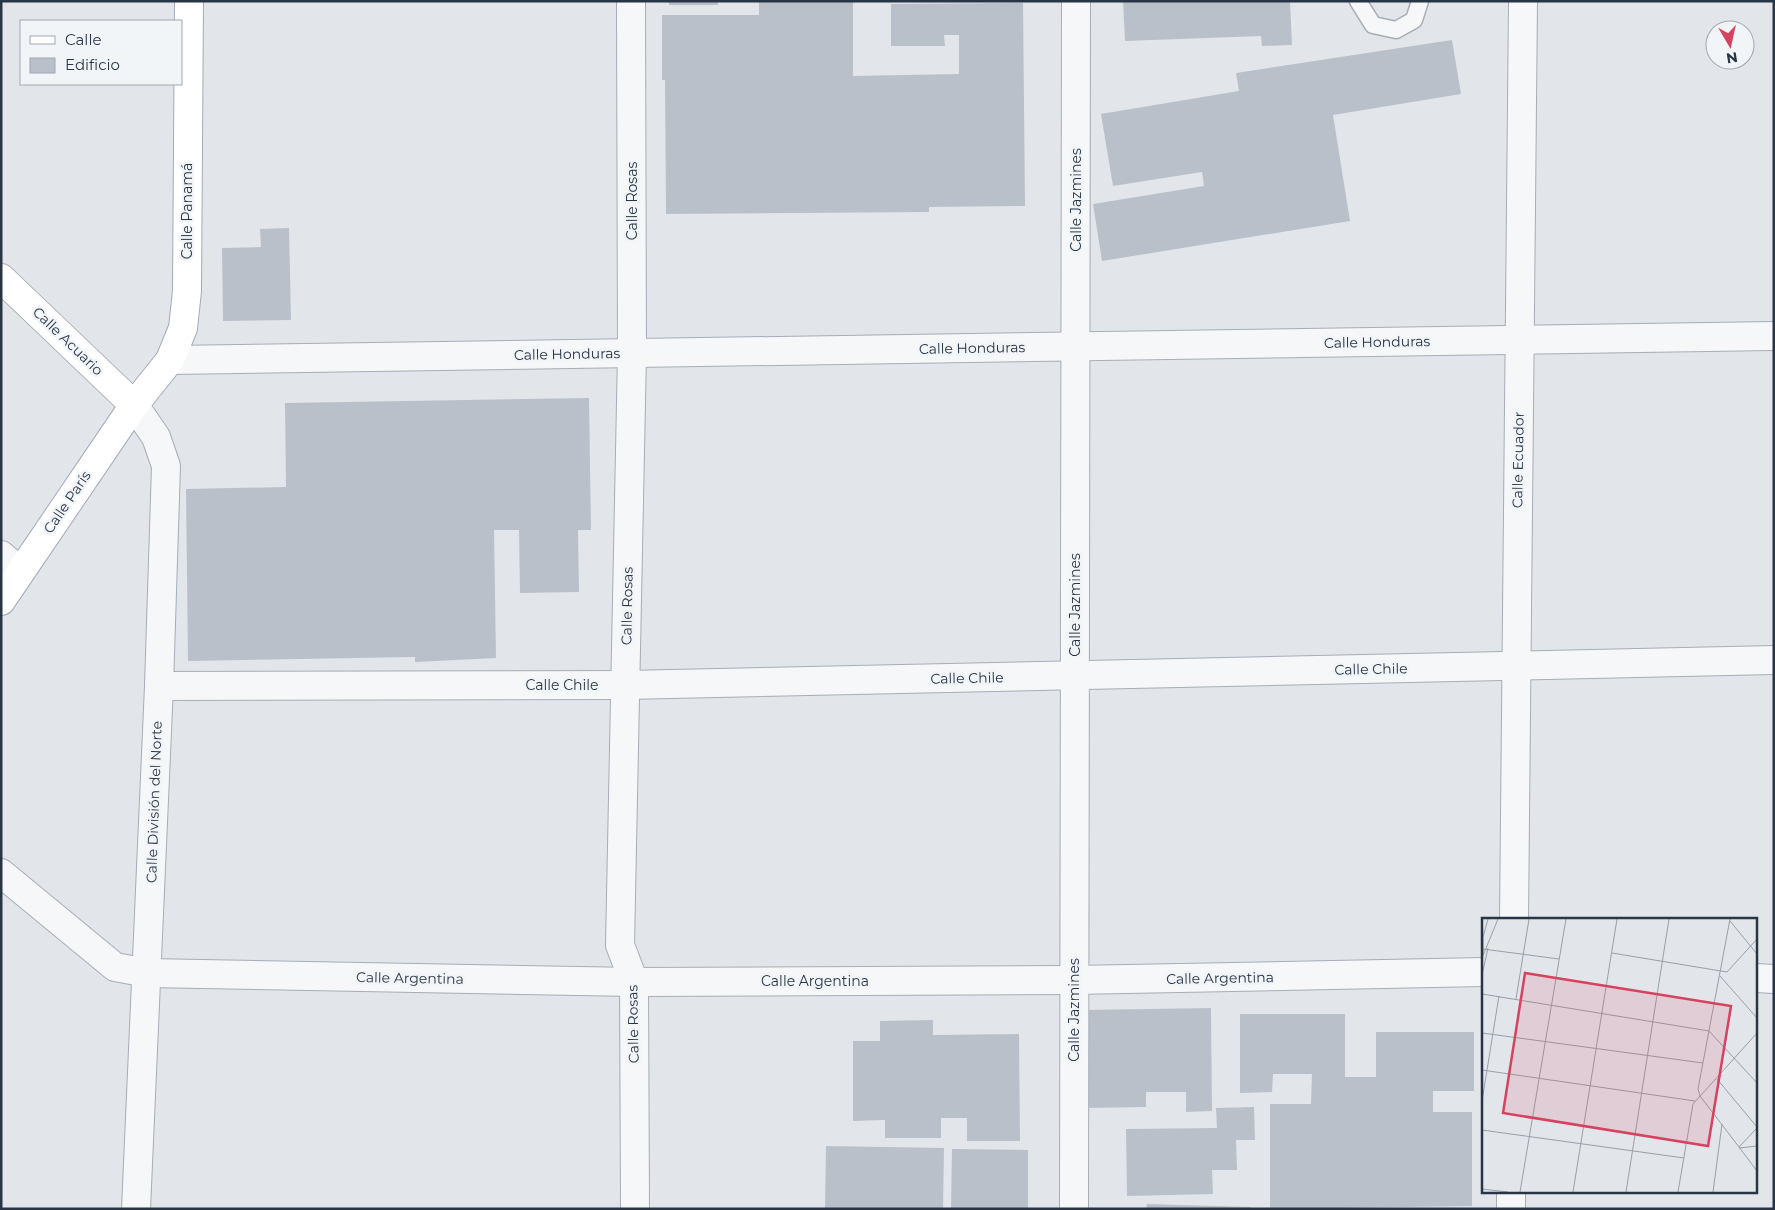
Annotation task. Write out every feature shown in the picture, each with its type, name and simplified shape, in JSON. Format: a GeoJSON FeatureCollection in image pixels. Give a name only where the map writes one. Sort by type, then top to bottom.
{"type":"FeatureCollection","features":[{"type":"Feature","properties":{"kind":"main road","name":"Calle Panamá"},"geometry":{"type":"LineString","coordinates":[[134,404],[170,360],[183,328],[186,291],[189,1]]}},
{"type":"Feature","properties":{"kind":"main road","name":"Calle Acuario"},"geometry":{"type":"LineString","coordinates":[[1,278],[134,404]]}},
{"type":"Feature","properties":{"kind":"main road","name":"Calle París"},"geometry":{"type":"LineString","coordinates":[[1,601],[11,563],[134,404]]}},
{"type":"Feature","properties":{"kind":"street","name":"Calle Rosas"},"geometry":{"type":"LineString","coordinates":[[631,1],[632,353],[620,945],[634,982],[635,1209]]}},
{"type":"Feature","properties":{"kind":"street","name":"Calle Jazmines"},"geometry":{"type":"LineString","coordinates":[[1074,1209],[1076,1]]}},
{"type":"Feature","properties":{"kind":"street","name":"Calle Ecuador"},"geometry":{"type":"LineString","coordinates":[[1514,918],[1523,1]]}},
{"type":"Feature","properties":{"kind":"street","name":"Calle Honduras"},"geometry":{"type":"LineString","coordinates":[[170,360],[1774,336]]}},
{"type":"Feature","properties":{"kind":"street","name":"Calle División del Norte"},"geometry":{"type":"LineString","coordinates":[[134,404],[156,437],[166,466],[159,686],[136,1209]]}},
{"type":"Feature","properties":{"kind":"street","name":"Calle Chile"},"geometry":{"type":"LineString","coordinates":[[159,686],[626,685],[1774,660]]}},
{"type":"Feature","properties":{"kind":"street","name":"Calle Argentina"},"geometry":{"type":"LineString","coordinates":[[1,873],[115,967],[147,973],[634,982],[1074,980],[1482,972]]}},
{"type":"Feature","properties":{"kind":"street"},"geometry":{"type":"LineString","coordinates":[[1758,978],[1774,979]]}},
{"type":"Feature","properties":{"kind":"street"},"geometry":{"type":"LineString","coordinates":[[1511,1192],[1511,1209]]}},
{"type":"Feature","properties":{"kind":"lane"},"geometry":{"type":"LineString","coordinates":[[1358,1],[1373,25],[1396,30],[1414,20],[1420,1]]}},
{"type":"Feature","properties":{"kind":"building"},"geometry":{"type":"Polygon","coordinates":[[[669,1],[718,1],[718,5],[669,5],[669,1]]]}},
{"type":"Feature","properties":{"kind":"building"},"geometry":{"type":"Polygon","coordinates":[[[759,1],[853,2],[853,76],[959,74],[959,35],[944,35],[945,46],[891,46],[891,4],[1023,3],[1025,206],[929,207],[929,212],[666,214],[665,80],[662,80],[662,15],[759,15],[759,1]]]}},
{"type":"Feature","properties":{"kind":"building"},"geometry":{"type":"Polygon","coordinates":[[[1123,1],[1290,1],[1292,45],[1262,46],[1261,36],[1125,41],[1123,1]]]}},
{"type":"Feature","properties":{"kind":"building"},"geometry":{"type":"Polygon","coordinates":[[[1452,40],[1461,94],[1333,115],[1350,221],[1102,261],[1093,204],[1204,186],[1202,172],[1113,186],[1101,114],[1239,91],[1236,73],[1452,40]]]}},
{"type":"Feature","properties":{"kind":"building"},"geometry":{"type":"Polygon","coordinates":[[[289,228],[291,320],[223,321],[222,248],[261,247],[260,229],[289,228]]]}},
{"type":"Feature","properties":{"kind":"building"},"geometry":{"type":"Polygon","coordinates":[[[589,398],[591,530],[578,530],[579,592],[520,593],[519,530],[494,530],[496,658],[415,662],[415,657],[188,661],[186,489],[286,487],[285,403],[589,398]]]}},
{"type":"Feature","properties":{"kind":"building"},"geometry":{"type":"Polygon","coordinates":[[[1211,1008],[1212,1111],[1186,1112],[1186,1092],[1146,1092],[1146,1107],[1084,1108],[1083,1010],[1211,1008]]]}},
{"type":"Feature","properties":{"kind":"building"},"geometry":{"type":"Polygon","coordinates":[[[1240,1014],[1345,1014],[1345,1077],[1376,1077],[1376,1032],[1474,1032],[1474,1091],[1433,1091],[1433,1112],[1472,1112],[1472,1206],[1270,1209],[1270,1104],[1311,1104],[1312,1074],[1273,1074],[1272,1092],[1240,1093],[1240,1014]]]}},
{"type":"Feature","properties":{"kind":"building"},"geometry":{"type":"Polygon","coordinates":[[[933,1020],[933,1035],[1019,1034],[1020,1141],[967,1141],[967,1118],[941,1118],[941,1138],[885,1138],[885,1120],[853,1121],[853,1041],[880,1041],[880,1021],[933,1020]]]}},
{"type":"Feature","properties":{"kind":"building"},"geometry":{"type":"Polygon","coordinates":[[[1254,1107],[1255,1140],[1236,1140],[1237,1170],[1212,1170],[1213,1194],[1127,1196],[1126,1129],[1217,1128],[1216,1108],[1254,1107]]]}},
{"type":"Feature","properties":{"kind":"building"},"geometry":{"type":"Polygon","coordinates":[[[826,1146],[944,1148],[943,1209],[825,1209],[826,1146]]]}},
{"type":"Feature","properties":{"kind":"building"},"geometry":{"type":"Polygon","coordinates":[[[952,1149],[1028,1150],[1028,1209],[951,1208],[952,1149]]]}},
{"type":"Feature","properties":{"kind":"building"},"geometry":{"type":"Polygon","coordinates":[[[1147,1204],[1251,1207],[1251,1209],[1146,1209],[1147,1204]]]}}]}
